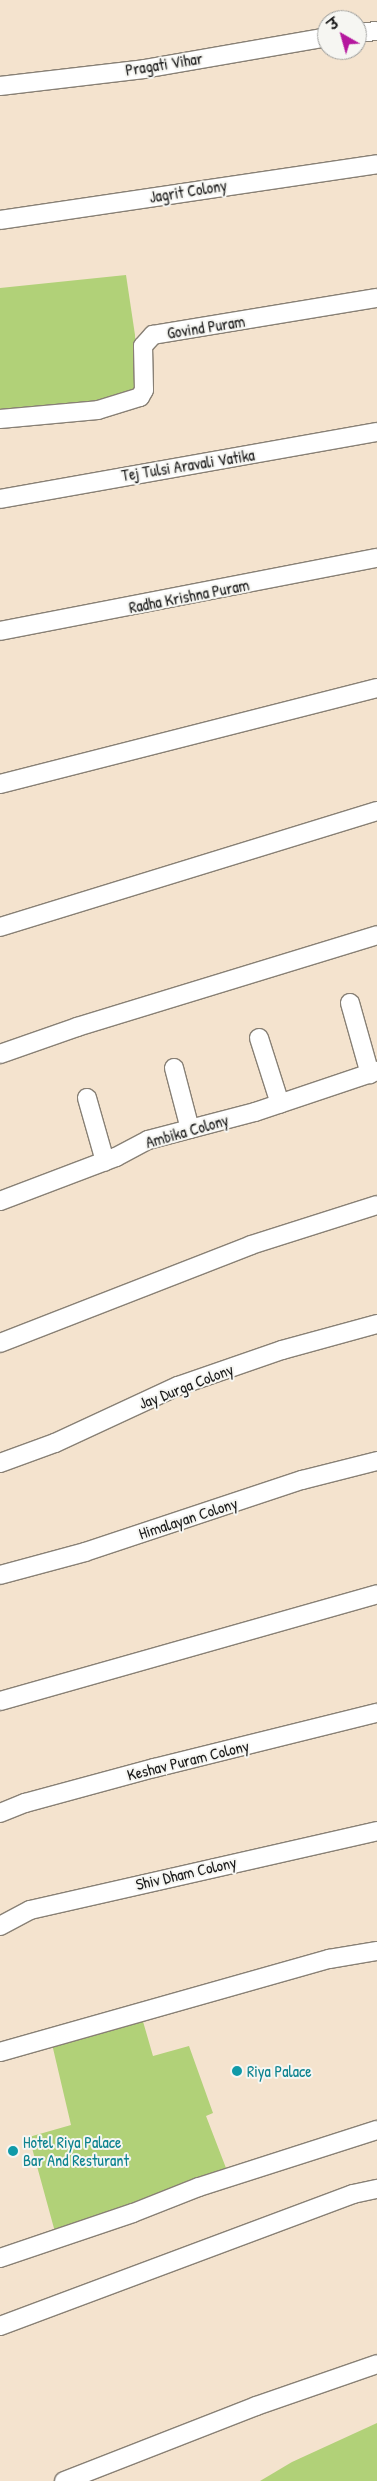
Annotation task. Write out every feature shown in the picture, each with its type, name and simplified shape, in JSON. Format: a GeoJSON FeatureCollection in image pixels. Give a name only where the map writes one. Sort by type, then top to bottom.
{"type":"FeatureCollection","features":[{"type":"Feature","properties":{"kind":"street","name":"Pragati Vihar"},"geometry":{"type":"LineString","coordinates":[[0,86],[144,69],[317,39]]}},
{"type":"Feature","properties":{"kind":"street","name":"Jagrit Colony"},"geometry":{"type":"LineString","coordinates":[[0,220],[377,164]]}},
{"type":"Feature","properties":{"kind":"street","name":"Govind Puram"},"geometry":{"type":"LineString","coordinates":[[0,419],[98,410],[140,397],[144,390],[143,346],[153,335],[377,298]]}},
{"type":"Feature","properties":{"kind":"street","name":"Tej Tulsi Aravali Vatika"},"geometry":{"type":"LineString","coordinates":[[0,499],[377,432]]}},
{"type":"Feature","properties":{"kind":"street","name":"Radha Krishna Puram"},"geometry":{"type":"LineString","coordinates":[[0,631],[377,558]]}},
{"type":"Feature","properties":{"kind":"street"},"geometry":{"type":"LineString","coordinates":[[0,784],[377,688]]}},
{"type":"Feature","properties":{"kind":"street"},"geometry":{"type":"LineString","coordinates":[[0,927],[377,811]]}},
{"type":"Feature","properties":{"kind":"street"},"geometry":{"type":"LineString","coordinates":[[0,1054],[77,1027],[377,934]]}},
{"type":"Feature","properties":{"kind":"street"},"geometry":{"type":"LineString","coordinates":[[350,1004],[373,1072]]}},
{"type":"Feature","properties":{"kind":"street"},"geometry":{"type":"LineString","coordinates":[[259,1038],[280,1104]]}},
{"type":"Feature","properties":{"kind":"street"},"geometry":{"type":"LineString","coordinates":[[174,1068],[190,1129]]}},
{"type":"Feature","properties":{"kind":"street","name":"Ambika Colony"},"geometry":{"type":"LineString","coordinates":[[0,1201],[105,1162],[148,1140],[280,1104],[373,1072]]}},
{"type":"Feature","properties":{"kind":"street"},"geometry":{"type":"LineString","coordinates":[[87,1098],[105,1162]]}},
{"type":"Feature","properties":{"kind":"street"},"geometry":{"type":"LineString","coordinates":[[0,1342],[252,1245],[377,1205]]}},
{"type":"Feature","properties":{"kind":"street","name":"Jay Durga Colony"},"geometry":{"type":"LineString","coordinates":[[0,1462],[55,1443],[178,1386],[282,1350],[377,1324]]}},
{"type":"Feature","properties":{"kind":"street","name":"Himalayan Colony"},"geometry":{"type":"LineString","coordinates":[[0,1575],[85,1552],[302,1480],[377,1461]]}},
{"type":"Feature","properties":{"kind":"street"},"geometry":{"type":"LineString","coordinates":[[0,1701],[377,1594]]}},
{"type":"Feature","properties":{"kind":"street","name":"Keshav Puram Colony"},"geometry":{"type":"LineString","coordinates":[[0,1813],[25,1803],[154,1768],[377,1713]]}},
{"type":"Feature","properties":{"kind":"street","name":"Shiv Dham Colony"},"geometry":{"type":"LineString","coordinates":[[0,1926],[30,1910],[377,1831]]}},
{"type":"Feature","properties":{"kind":"street"},"geometry":{"type":"LineString","coordinates":[[0,2052],[330,1959],[377,1951]]}},
{"type":"Feature","properties":{"kind":"street"},"geometry":{"type":"LineString","coordinates":[[0,2258],[133,2213],[199,2187],[342,2139],[377,2130]]}},
{"type":"Feature","properties":{"kind":"street"},"geometry":{"type":"LineString","coordinates":[[0,2326],[353,2194],[377,2189]]}},
{"type":"Feature","properties":{"kind":"street"},"geometry":{"type":"LineString","coordinates":[[64,2481],[256,2406],[377,2364]]}},
{"type":"Feature","properties":{"kind":"green space"},"geometry":{"type":"Polygon","coordinates":[[[126,275],[135,335],[136,394],[61,409],[0,413],[0,288],[126,275]]]}},
{"type":"Feature","properties":{"kind":"green space"},"geometry":{"type":"Polygon","coordinates":[[[142,2018],[153,2056],[189,2046],[213,2113],[206,2116],[226,2168],[55,2232],[29,2137],[71,2125],[52,2044],[142,2018]]]}},
{"type":"Feature","properties":{"kind":"green space"},"geometry":{"type":"Polygon","coordinates":[[[377,2423],[377,2481],[260,2481],[292,2462],[377,2423]]]}},
{"type":"Feature","properties":{"kind":"place","name":"Riya Palace"},"geometry":{"type":"Point","coordinates":[237,2071]}},
{"type":"Feature","properties":{"kind":"place","name":"Hotel Riya Palace Bar And Resturant"},"geometry":{"type":"Point","coordinates":[13,2151]}}]}
